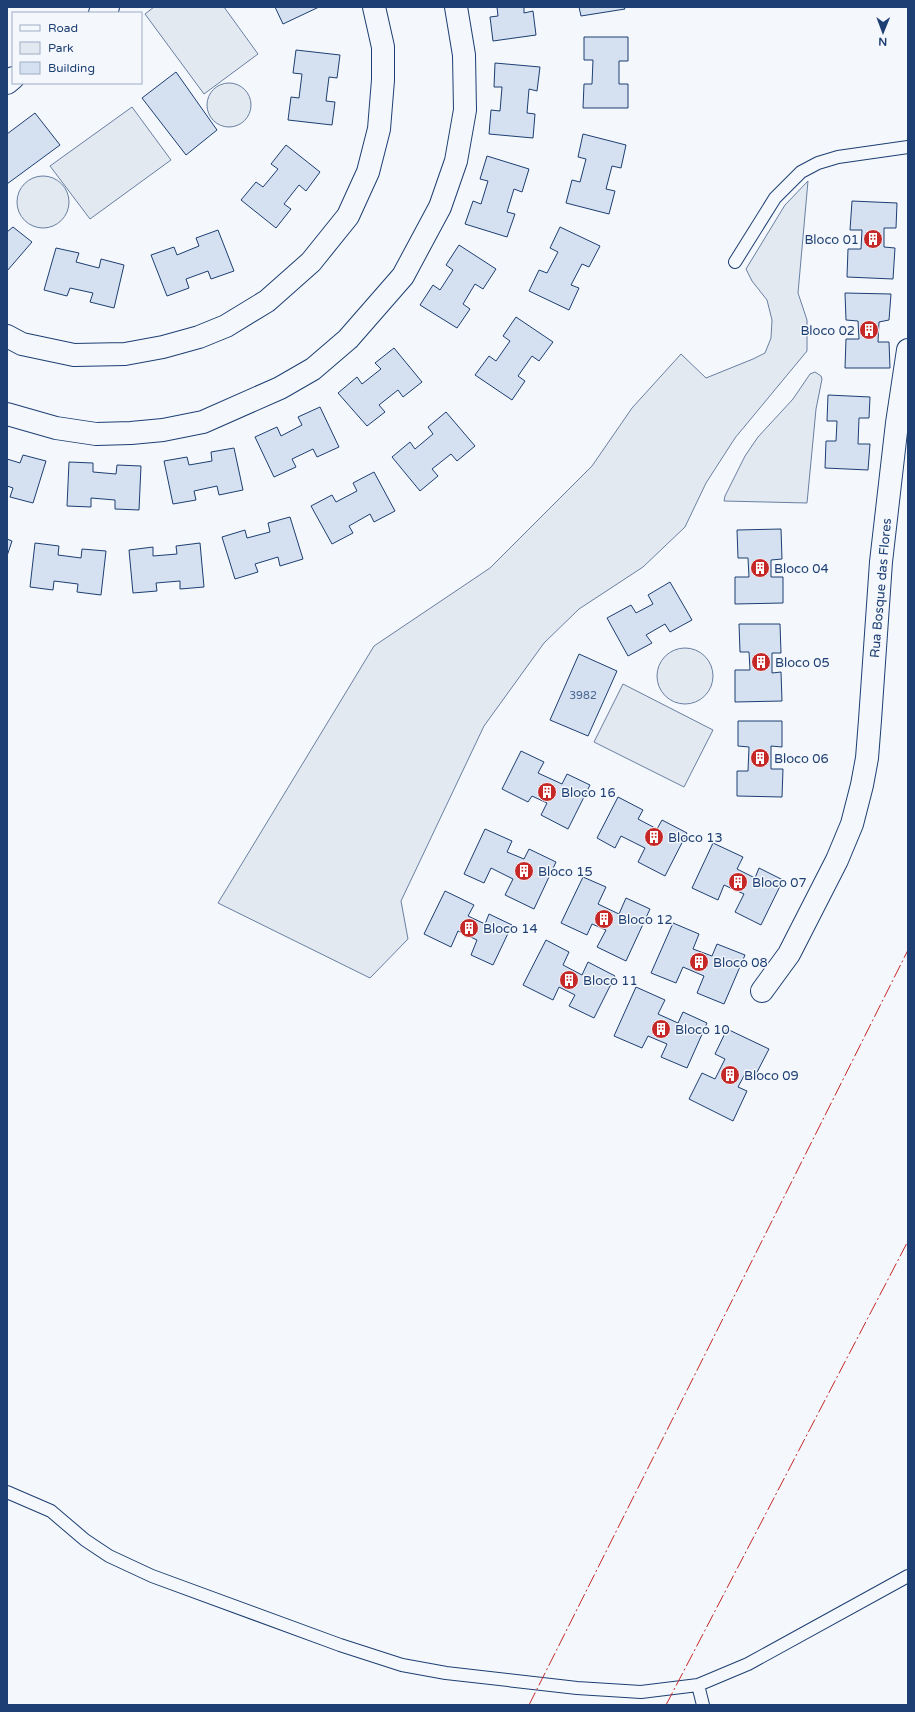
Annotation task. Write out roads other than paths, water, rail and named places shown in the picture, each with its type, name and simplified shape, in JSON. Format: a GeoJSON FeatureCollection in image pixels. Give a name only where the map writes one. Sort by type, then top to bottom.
{"type":"FeatureCollection","features":[{"type":"Feature","properties":{"kind":"street"},"geometry":{"type":"LineString","coordinates":[[7,336],[22,344],[74,355],[125,354],[163,347],[199,337],[226,326],[267,301],[311,262],[348,216],[368,172],[379,129],[383,80],[383,46],[374,7]]}},
{"type":"Feature","properties":{"kind":"street"},"geometry":{"type":"LineString","coordinates":[[7,414],[56,428],[96,434],[163,430],[203,422],[280,388],[313,369],[348,339],[403,276],[425,238],[440,207],[456,161],[465,110],[464,56],[456,7]]}},
{"type":"Feature","properties":{"kind":"street","name":"Rua Bosque das Flores"},"geometry":{"type":"LineString","coordinates":[[762,991],[790,954],[837,860],[852,824],[862,785],[866,758],[881,562],[897,423],[908,350]]}},
{"type":"Feature","properties":{"kind":"lane"},"geometry":{"type":"LineString","coordinates":[[735,262],[775,198],[801,172],[818,163],[838,157],[908,147]]}},
{"type":"Feature","properties":{"kind":"lane"},"geometry":{"type":"LineString","coordinates":[[7,1492],[51,1512],[85,1540],[109,1556],[152,1576],[340,1645],[402,1665],[446,1673],[577,1688],[641,1692],[698,1685],[748,1664],[908,1576]]}},
{"type":"Feature","properties":{"kind":"lane"},"geometry":{"type":"LineString","coordinates":[[698,1685],[704,1705]]}},
{"type":"Feature","properties":{"kind":"place","name":"Bloco 01"},"geometry":{"type":"Point","coordinates":[873,239]}},
{"type":"Feature","properties":{"kind":"place","name":"Bloco 02"},"geometry":{"type":"Point","coordinates":[869,330]}},
{"type":"Feature","properties":{"kind":"place","name":"Bloco 04"},"geometry":{"type":"Point","coordinates":[760,568]}},
{"type":"Feature","properties":{"kind":"place","name":"Bloco 05"},"geometry":{"type":"Point","coordinates":[761,662]}},
{"type":"Feature","properties":{"kind":"place","name":"Bloco 06"},"geometry":{"type":"Point","coordinates":[760,758]}},
{"type":"Feature","properties":{"kind":"place","name":"Bloco 16"},"geometry":{"type":"Point","coordinates":[547,792]}},
{"type":"Feature","properties":{"kind":"place","name":"Bloco 13"},"geometry":{"type":"Point","coordinates":[654,837]}},
{"type":"Feature","properties":{"kind":"place","name":"Bloco 15"},"geometry":{"type":"Point","coordinates":[524,871]}},
{"type":"Feature","properties":{"kind":"place","name":"Bloco 07"},"geometry":{"type":"Point","coordinates":[738,882]}},
{"type":"Feature","properties":{"kind":"place","name":"Bloco 12"},"geometry":{"type":"Point","coordinates":[604,919]}},
{"type":"Feature","properties":{"kind":"place","name":"Bloco 14"},"geometry":{"type":"Point","coordinates":[469,928]}},
{"type":"Feature","properties":{"kind":"place","name":"Bloco 08"},"geometry":{"type":"Point","coordinates":[699,962]}},
{"type":"Feature","properties":{"kind":"place","name":"Bloco 11"},"geometry":{"type":"Point","coordinates":[569,980]}},
{"type":"Feature","properties":{"kind":"place","name":"Bloco 10"},"geometry":{"type":"Point","coordinates":[661,1029]}},
{"type":"Feature","properties":{"kind":"place","name":"Bloco 09"},"geometry":{"type":"Point","coordinates":[730,1075]}}]}
